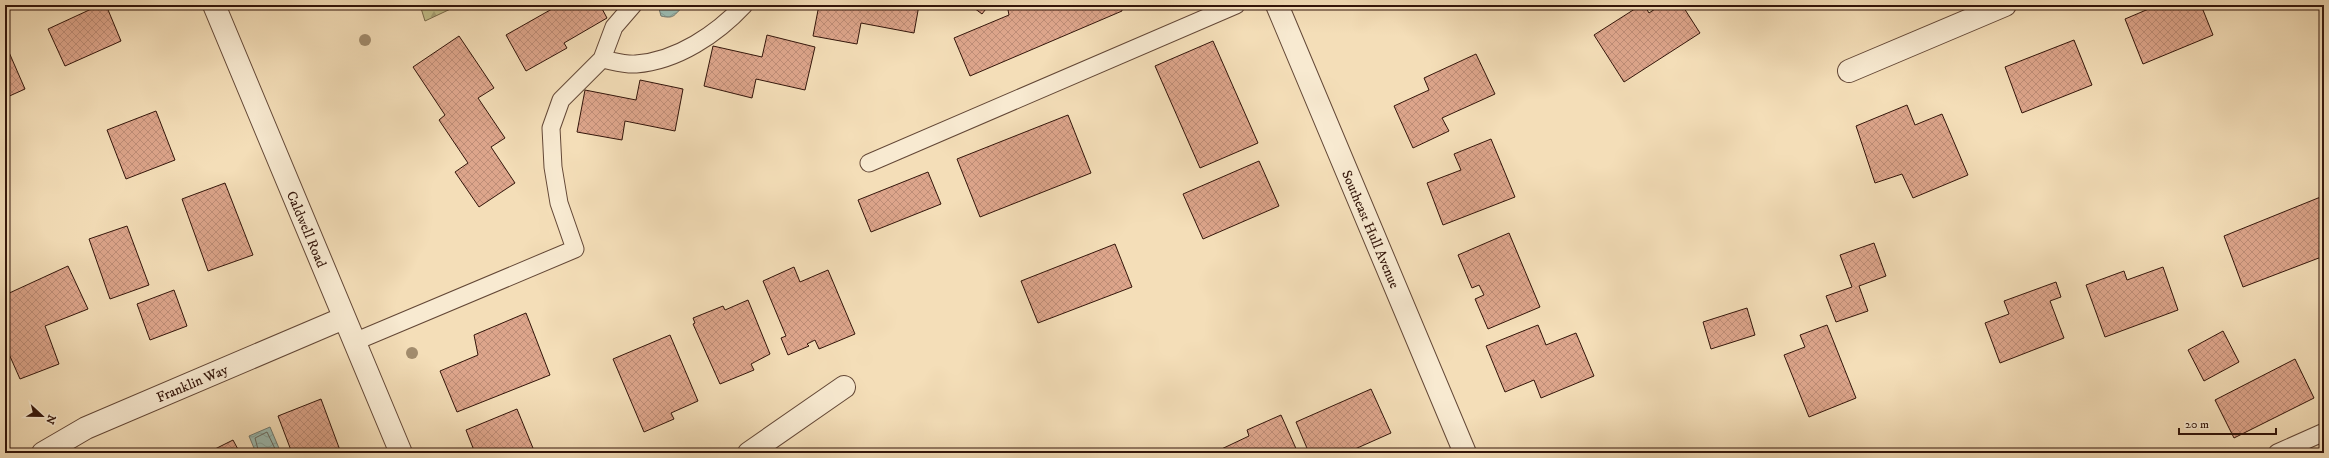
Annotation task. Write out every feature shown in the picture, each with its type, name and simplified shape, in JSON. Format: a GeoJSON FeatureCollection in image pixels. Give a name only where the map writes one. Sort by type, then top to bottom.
{"type":"FeatureCollection","features":[{"type":"Feature","properties":{"kind":"street","name":"Caldwell Road"},"geometry":{"type":"LineString","coordinates":[[214,5],[401,453]]}},
{"type":"Feature","properties":{"kind":"street","name":"Southeast Hull Avenue"},"geometry":{"type":"LineString","coordinates":[[1277,5],[1465,453]]}},
{"type":"Feature","properties":{"kind":"street"},"geometry":{"type":"LineString","coordinates":[[1849,71],[2005,5]]}},
{"type":"Feature","properties":{"kind":"street","name":"Franklin Way"},"geometry":{"type":"LineString","coordinates":[[43,453],[86,428],[344,318]]}},
{"type":"Feature","properties":{"kind":"street"},"geometry":{"type":"LineString","coordinates":[[748,453],[844,388]]}},
{"type":"Feature","properties":{"kind":"lane"},"geometry":{"type":"LineString","coordinates":[[354,342],[575,249],[559,202],[553,167],[551,128],[561,100],[602,59],[614,26],[633,5]]}},
{"type":"Feature","properties":{"kind":"lane"},"geometry":{"type":"LineString","coordinates":[[602,59],[634,64],[654,61],[681,52],[717,30],[744,5]]}},
{"type":"Feature","properties":{"kind":"lane"},"geometry":{"type":"LineString","coordinates":[[869,163],[1236,5]]}},
{"type":"Feature","properties":{"kind":"lane"},"geometry":{"type":"LineString","coordinates":[[2277,453],[2322,433]]}},
{"type":"Feature","properties":{"kind":"green space"},"geometry":{"type":"Polygon","coordinates":[[[420,5],[459,5],[425,21],[420,5]]]}},
{"type":"Feature","properties":{"kind":"water"},"geometry":{"type":"Polygon","coordinates":[[[658,5],[697,5],[684,7],[675,15],[666,17],[661,16],[658,5]]]}},
{"type":"Feature","properties":{"kind":"water"},"geometry":{"type":"Polygon","coordinates":[[[270,427],[281,453],[256,453],[249,436],[270,427]]]}},
{"type":"Feature","properties":{"kind":"building"},"geometry":{"type":"Polygon","coordinates":[[[100,5],[106,5],[121,41],[65,66],[48,29],[100,5]]]}},
{"type":"Feature","properties":{"kind":"building"},"geometry":{"type":"Polygon","coordinates":[[[559,5],[600,5],[607,18],[564,43],[567,48],[526,71],[506,35],[559,5]]]}},
{"type":"Feature","properties":{"kind":"building"},"geometry":{"type":"Polygon","coordinates":[[[819,5],[919,5],[914,33],[861,23],[857,44],[813,36],[819,5]]]}},
{"type":"Feature","properties":{"kind":"building"},"geometry":{"type":"Polygon","coordinates":[[[970,5],[989,5],[982,14],[970,5]]]}},
{"type":"Feature","properties":{"kind":"building"},"geometry":{"type":"Polygon","coordinates":[[[1020,5],[1121,5],[1122,11],[970,76],[954,38],[1009,15],[1008,10],[1020,5]]]}},
{"type":"Feature","properties":{"kind":"building"},"geometry":{"type":"Polygon","coordinates":[[[1641,5],[1644,5],[1649,13],[1661,5],[1682,5],[1700,33],[1624,82],[1594,35],[1641,5]]]}},
{"type":"Feature","properties":{"kind":"building"},"geometry":{"type":"Polygon","coordinates":[[[2158,5],[2201,5],[2213,35],[2143,64],[2125,19],[2158,5]]]}},
{"type":"Feature","properties":{"kind":"building"},"geometry":{"type":"Polygon","coordinates":[[[767,35],[815,47],[805,90],[756,79],[752,98],[704,86],[713,46],[762,57],[767,35]]]}},
{"type":"Feature","properties":{"kind":"building"},"geometry":{"type":"Polygon","coordinates":[[[459,36],[494,88],[478,98],[505,138],[491,147],[515,183],[479,207],[455,172],[468,163],[439,120],[445,115],[413,67],[459,36]]]}},
{"type":"Feature","properties":{"kind":"building"},"geometry":{"type":"Polygon","coordinates":[[[2074,40],[2092,85],[2022,113],[2005,67],[2074,40]]]}},
{"type":"Feature","properties":{"kind":"building"},"geometry":{"type":"Polygon","coordinates":[[[1213,41],[1258,143],[1200,168],[1155,66],[1213,41]]]}},
{"type":"Feature","properties":{"kind":"building"},"geometry":{"type":"Polygon","coordinates":[[[8,50],[25,89],[5,98],[5,52],[8,50]]]}},
{"type":"Feature","properties":{"kind":"building"},"geometry":{"type":"Polygon","coordinates":[[[1476,54],[1495,94],[1442,118],[1449,131],[1413,148],[1394,106],[1429,90],[1424,78],[1476,54]]]}},
{"type":"Feature","properties":{"kind":"building"},"geometry":{"type":"Polygon","coordinates":[[[640,80],[683,89],[675,131],[625,121],[622,140],[577,132],[585,90],[636,100],[640,80]]]}},
{"type":"Feature","properties":{"kind":"building"},"geometry":{"type":"Polygon","coordinates":[[[1907,105],[1915,125],[1942,114],[1968,175],[1913,198],[1902,174],[1875,183],[1856,126],[1907,105]]]}},
{"type":"Feature","properties":{"kind":"building"},"geometry":{"type":"Polygon","coordinates":[[[156,111],[175,160],[126,179],[107,130],[156,111]]]}},
{"type":"Feature","properties":{"kind":"building"},"geometry":{"type":"Polygon","coordinates":[[[1068,115],[1091,173],[980,217],[957,159],[1068,115]]]}},
{"type":"Feature","properties":{"kind":"building"},"geometry":{"type":"Polygon","coordinates":[[[1491,139],[1515,197],[1443,225],[1427,183],[1461,170],[1454,154],[1491,139]]]}},
{"type":"Feature","properties":{"kind":"building"},"geometry":{"type":"Polygon","coordinates":[[[1259,161],[1279,206],[1203,239],[1183,194],[1259,161]]]}},
{"type":"Feature","properties":{"kind":"building"},"geometry":{"type":"Polygon","coordinates":[[[928,172],[941,204],[871,232],[858,200],[928,172]]]}},
{"type":"Feature","properties":{"kind":"building"},"geometry":{"type":"Polygon","coordinates":[[[225,183],[253,255],[208,271],[182,199],[225,183]]]}},
{"type":"Feature","properties":{"kind":"building"},"geometry":{"type":"Polygon","coordinates":[[[2323,196],[2324,256],[2243,287],[2224,236],[2323,196]]]}},
{"type":"Feature","properties":{"kind":"building"},"geometry":{"type":"Polygon","coordinates":[[[127,226],[149,285],[110,299],[89,239],[127,226]]]}},
{"type":"Feature","properties":{"kind":"building"},"geometry":{"type":"Polygon","coordinates":[[[1509,233],[1540,307],[1488,329],[1475,299],[1484,295],[1479,285],[1472,288],[1458,255],[1509,233]]]}},
{"type":"Feature","properties":{"kind":"building"},"geometry":{"type":"Polygon","coordinates":[[[1874,243],[1886,276],[1859,286],[1868,311],[1836,322],[1826,296],[1852,287],[1840,255],[1874,243]]]}},
{"type":"Feature","properties":{"kind":"building"},"geometry":{"type":"Polygon","coordinates":[[[1115,244],[1132,287],[1038,323],[1021,281],[1115,244]]]}},
{"type":"Feature","properties":{"kind":"building"},"geometry":{"type":"Polygon","coordinates":[[[68,266],[88,309],[45,326],[59,364],[20,379],[5,345],[5,295],[68,266]]]}},
{"type":"Feature","properties":{"kind":"building"},"geometry":{"type":"Polygon","coordinates":[[[794,267],[800,282],[828,270],[855,334],[819,349],[815,340],[807,344],[809,346],[788,355],[781,338],[786,336],[763,281],[794,267]]]}},
{"type":"Feature","properties":{"kind":"building"},"geometry":{"type":"Polygon","coordinates":[[[2163,267],[2178,310],[2105,337],[2086,285],[2124,271],[2127,280],[2163,267]]]}},
{"type":"Feature","properties":{"kind":"building"},"geometry":{"type":"Polygon","coordinates":[[[2056,282],[2061,297],[2050,301],[2064,338],[2000,363],[1985,323],[2009,314],[2004,301],[2056,282]]]}},
{"type":"Feature","properties":{"kind":"building"},"geometry":{"type":"Polygon","coordinates":[[[174,290],[187,326],[150,340],[137,304],[174,290]]]}},
{"type":"Feature","properties":{"kind":"building"},"geometry":{"type":"Polygon","coordinates":[[[748,300],[770,354],[751,364],[754,370],[720,384],[693,324],[695,323],[693,318],[723,306],[725,310],[748,300]]]}},
{"type":"Feature","properties":{"kind":"building"},"geometry":{"type":"Polygon","coordinates":[[[1747,308],[1755,335],[1711,349],[1703,322],[1747,308]]]}},
{"type":"Feature","properties":{"kind":"building"},"geometry":{"type":"Polygon","coordinates":[[[526,313],[550,375],[457,412],[440,371],[478,355],[474,335],[526,313]]]}},
{"type":"Feature","properties":{"kind":"building"},"geometry":{"type":"Polygon","coordinates":[[[1538,325],[1546,345],[1576,333],[1594,376],[1541,398],[1534,380],[1505,392],[1486,346],[1538,325]]]}},
{"type":"Feature","properties":{"kind":"building"},"geometry":{"type":"Polygon","coordinates":[[[1827,325],[1856,398],[1809,417],[1784,355],[1805,347],[1800,335],[1827,325]]]}},
{"type":"Feature","properties":{"kind":"building"},"geometry":{"type":"Polygon","coordinates":[[[2223,331],[2239,362],[2204,381],[2188,350],[2223,331]]]}},
{"type":"Feature","properties":{"kind":"building"},"geometry":{"type":"Polygon","coordinates":[[[670,335],[698,401],[671,413],[674,419],[644,432],[613,359],[670,335]]]}},
{"type":"Feature","properties":{"kind":"building"},"geometry":{"type":"Polygon","coordinates":[[[2295,359],[2314,398],[2234,438],[2215,400],[2295,359]]]}},
{"type":"Feature","properties":{"kind":"building"},"geometry":{"type":"Polygon","coordinates":[[[1371,389],[1391,433],[1346,453],[1309,453],[1296,422],[1371,389]]]}},
{"type":"Feature","properties":{"kind":"building"},"geometry":{"type":"Polygon","coordinates":[[[321,399],[341,453],[292,453],[278,416],[321,399]]]}},
{"type":"Feature","properties":{"kind":"building"},"geometry":{"type":"Polygon","coordinates":[[[517,409],[535,453],[475,453],[466,430],[517,409]]]}},
{"type":"Feature","properties":{"kind":"building"},"geometry":{"type":"Polygon","coordinates":[[[1281,415],[1298,453],[1213,453],[1249,436],[1247,430],[1281,415]]]}},
{"type":"Feature","properties":{"kind":"building"},"geometry":{"type":"Polygon","coordinates":[[[233,440],[240,453],[207,453],[233,440]]]}}]}
